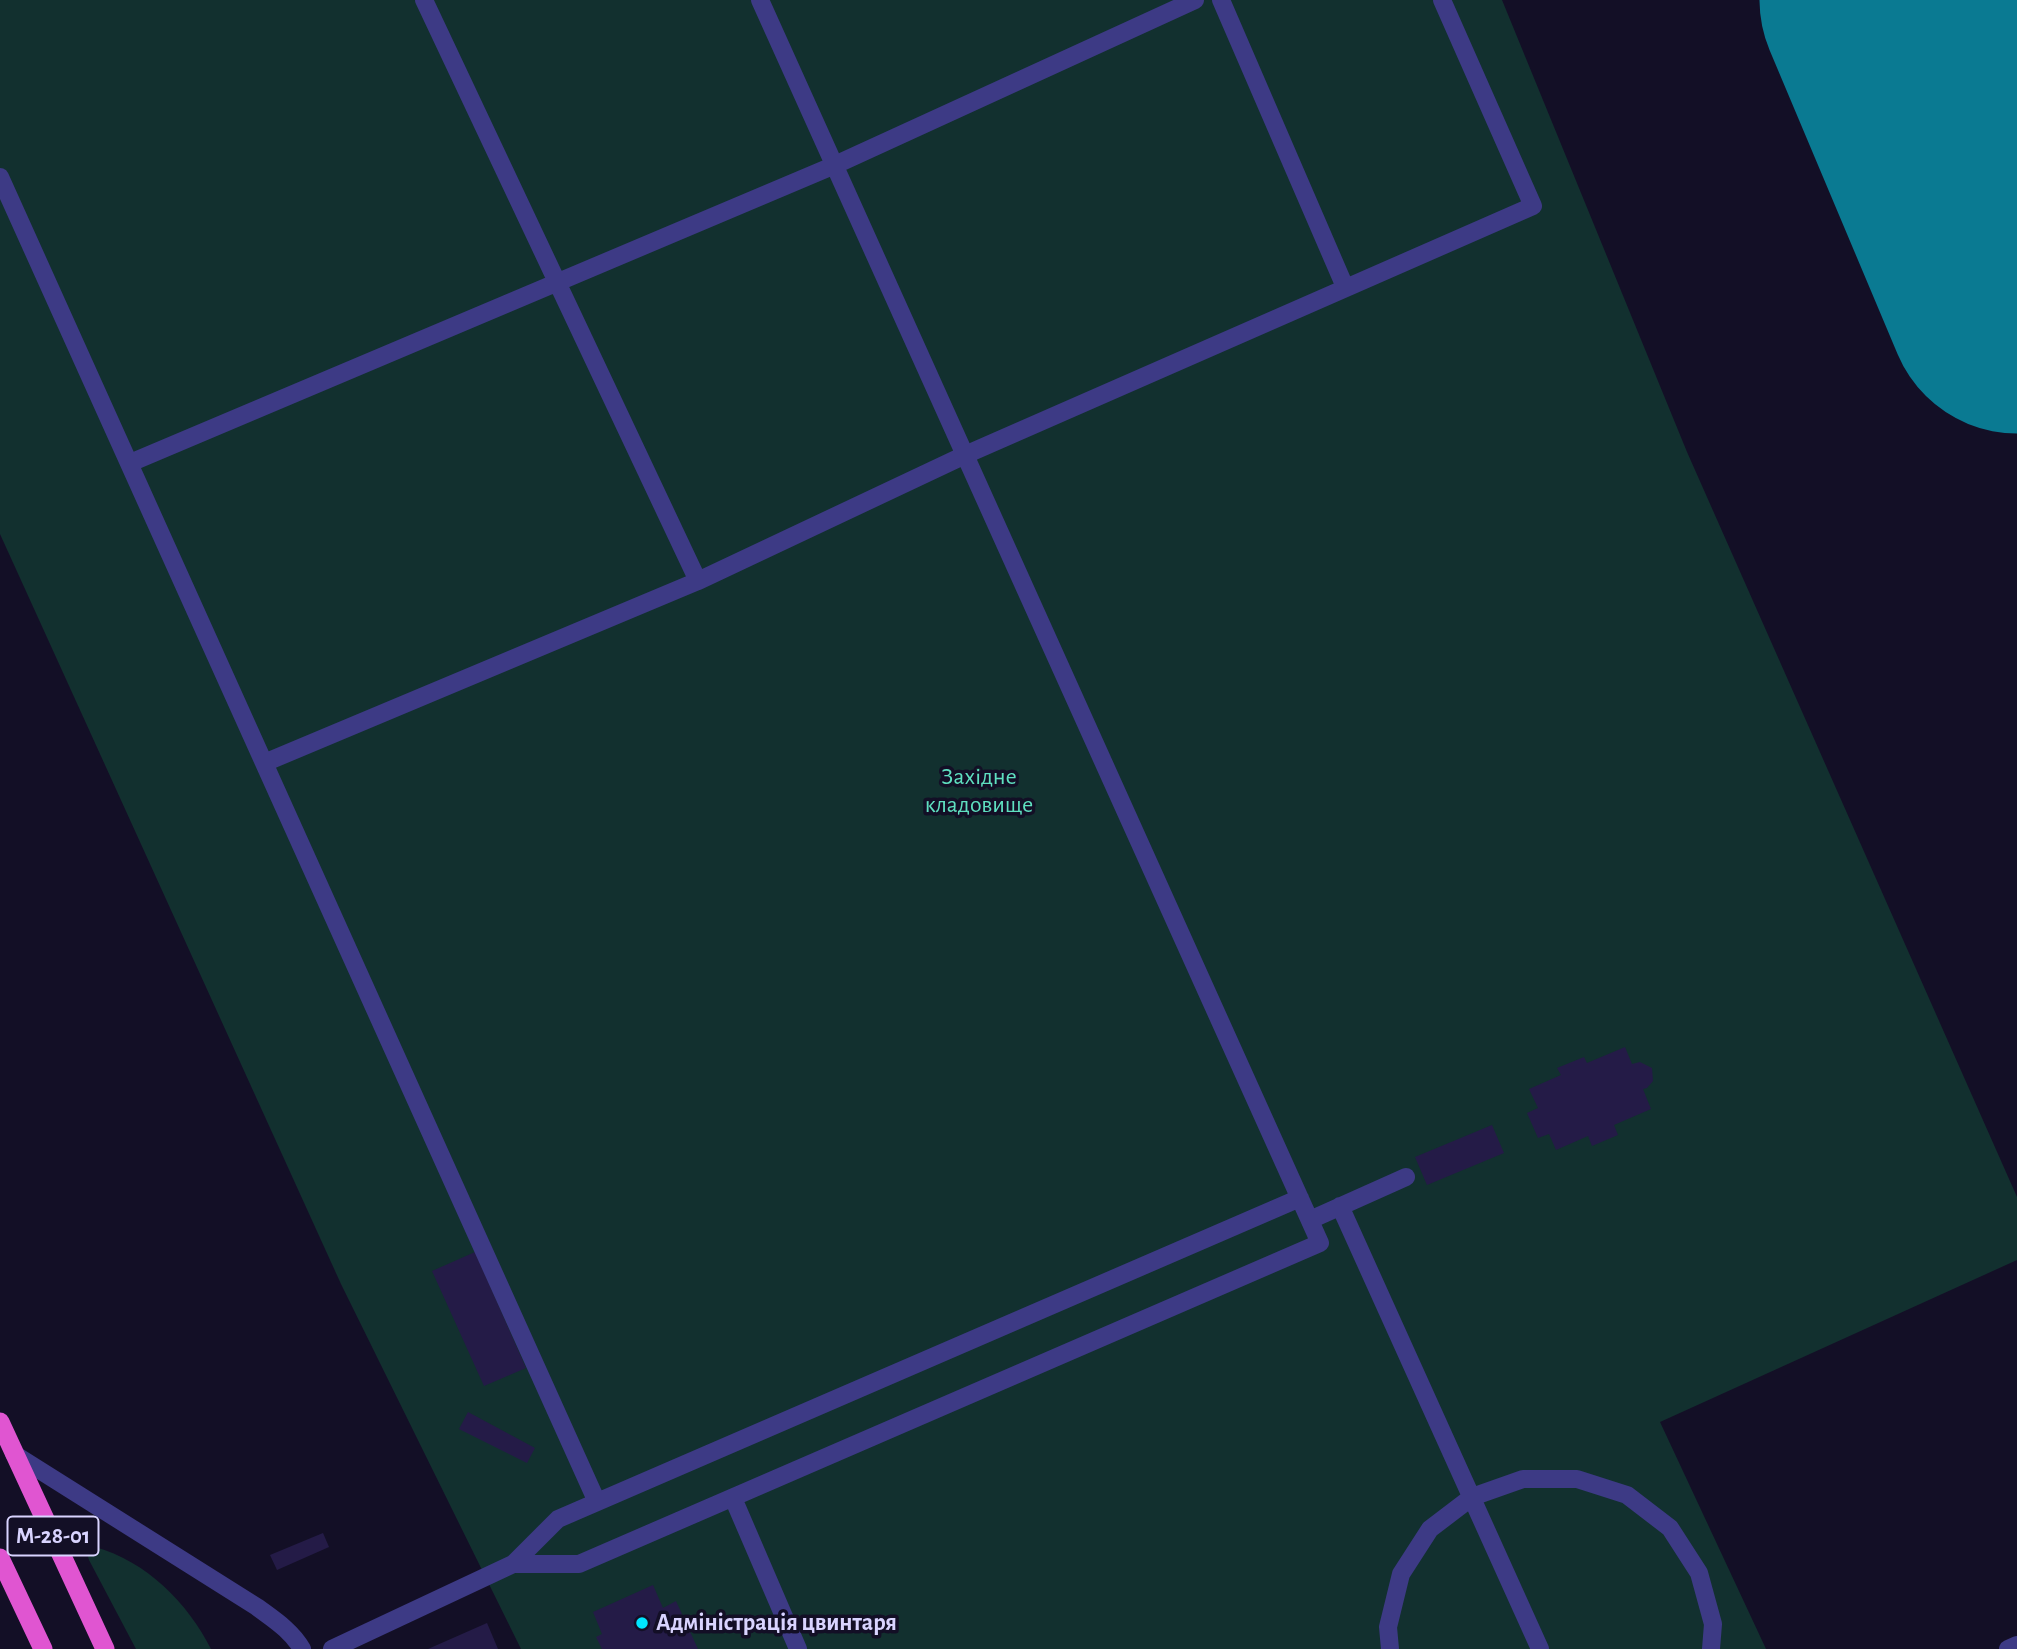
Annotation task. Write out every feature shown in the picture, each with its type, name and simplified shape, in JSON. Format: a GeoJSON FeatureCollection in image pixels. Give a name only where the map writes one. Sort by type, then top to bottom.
{"type":"FeatureCollection","features":[{"type":"Feature","properties":{"kind":"highway","name":"М-28-01"},"geometry":{"type":"LineString","coordinates":[[0,1422],[105,1649]]}},
{"type":"Feature","properties":{"kind":"highway","name":"М-28-01"},"geometry":{"type":"LineString","coordinates":[[0,1558],[43,1649]]}},
{"type":"Feature","properties":{"kind":"lane"},"geometry":{"type":"LineString","coordinates":[[424,0],[698,582]]}},
{"type":"Feature","properties":{"kind":"lane"},"geometry":{"type":"LineString","coordinates":[[513,1564],[579,1564],[1320,1242],[760,0]]}},
{"type":"Feature","properties":{"kind":"lane"},"geometry":{"type":"LineString","coordinates":[[130,463],[835,165],[1195,0]]}},
{"type":"Feature","properties":{"kind":"lane"},"geometry":{"type":"LineString","coordinates":[[1221,0],[1345,287]]}},
{"type":"Feature","properties":{"kind":"lane"},"geometry":{"type":"LineString","coordinates":[[264,762],[698,582],[965,455],[1533,206],[1442,0]]}},
{"type":"Feature","properties":{"kind":"lane"},"geometry":{"type":"LineString","coordinates":[[0,177],[597,1502]]}},
{"type":"Feature","properties":{"kind":"lane"},"geometry":{"type":"LineString","coordinates":[[1310,1220],[1406,1177]]}},
{"type":"Feature","properties":{"kind":"lane"},"geometry":{"type":"LineString","coordinates":[[332,1649],[513,1564],[558,1519],[1300,1198]]}},
{"type":"Feature","properties":{"kind":"lane"},"geometry":{"type":"LineString","coordinates":[[1340,1206],[1540,1649]]}},
{"type":"Feature","properties":{"kind":"lane"},"geometry":{"type":"LineString","coordinates":[[15,1454],[257,1607],[296,1639],[302,1649]]}},
{"type":"Feature","properties":{"kind":"lane"},"geometry":{"type":"LineString","coordinates":[[1390,1649],[1388,1627],[1401,1574],[1430,1530],[1472,1497],[1523,1479],[1577,1479],[1628,1496],[1670,1528],[1699,1573],[1713,1624],[1711,1649]]}},
{"type":"Feature","properties":{"kind":"lane"},"geometry":{"type":"LineString","coordinates":[[733,1498],[798,1649]]}},
{"type":"Feature","properties":{"kind":"lane"},"geometry":{"type":"LineString","coordinates":[[2008,1649],[2017,1645]]}},
{"type":"Feature","properties":{"kind":"green space","name":"Західне кладовище"},"geometry":{"type":"Polygon","coordinates":[[[0,0],[1502,0],[1687,452],[2017,1197],[2017,1260],[1660,1422],[1766,1649],[521,1649],[341,1284],[0,534],[0,0]]]}},
{"type":"Feature","properties":{"kind":"green space"},"geometry":{"type":"Polygon","coordinates":[[[95,1547],[131,1562],[164,1586],[202,1632],[211,1649],[136,1649],[89,1560],[87,1553],[95,1547]]]}},
{"type":"Feature","properties":{"kind":"building"},"geometry":{"type":"Polygon","coordinates":[[[1625,1047],[1632,1064],[1640,1062],[1652,1068],[1653,1081],[1643,1089],[1651,1109],[1614,1125],[1618,1135],[1592,1146],[1588,1136],[1556,1150],[1549,1134],[1538,1138],[1527,1113],[1538,1108],[1529,1089],[1561,1075],[1557,1068],[1584,1057],[1587,1063],[1625,1047]]]}},
{"type":"Feature","properties":{"kind":"building"},"geometry":{"type":"Polygon","coordinates":[[[1492,1125],[1504,1153],[1427,1185],[1415,1157],[1492,1125]]]}},
{"type":"Feature","properties":{"kind":"building"},"geometry":{"type":"Polygon","coordinates":[[[475,1252],[526,1368],[484,1386],[432,1271],[475,1252]]]}},
{"type":"Feature","properties":{"kind":"building"},"geometry":{"type":"Polygon","coordinates":[[[468,1412],[535,1448],[527,1463],[459,1429],[468,1412]]]}},
{"type":"Feature","properties":{"kind":"building"},"geometry":{"type":"Polygon","coordinates":[[[323,1533],[329,1547],[277,1570],[270,1555],[323,1533]]]}},
{"type":"Feature","properties":{"kind":"building","name":"Адміністрація цвинтаря"},"geometry":{"type":"Polygon","coordinates":[[[653,1585],[663,1608],[676,1601],[698,1649],[602,1649],[596,1637],[602,1634],[593,1612],[653,1585]]]}},
{"type":"Feature","properties":{"kind":"building"},"geometry":{"type":"Polygon","coordinates":[[[487,1623],[498,1649],[428,1649],[487,1623]]]}},
{"type":"Feature","properties":{"kind":"runway"},"geometry":{"type":"LineString","coordinates":[[1889,0],[2017,304]]}},
{"type":"Feature","properties":{"kind":"place","name":"Адміністрація цвинтаря"},"geometry":{"type":"Point","coordinates":[642,1623]}}]}
